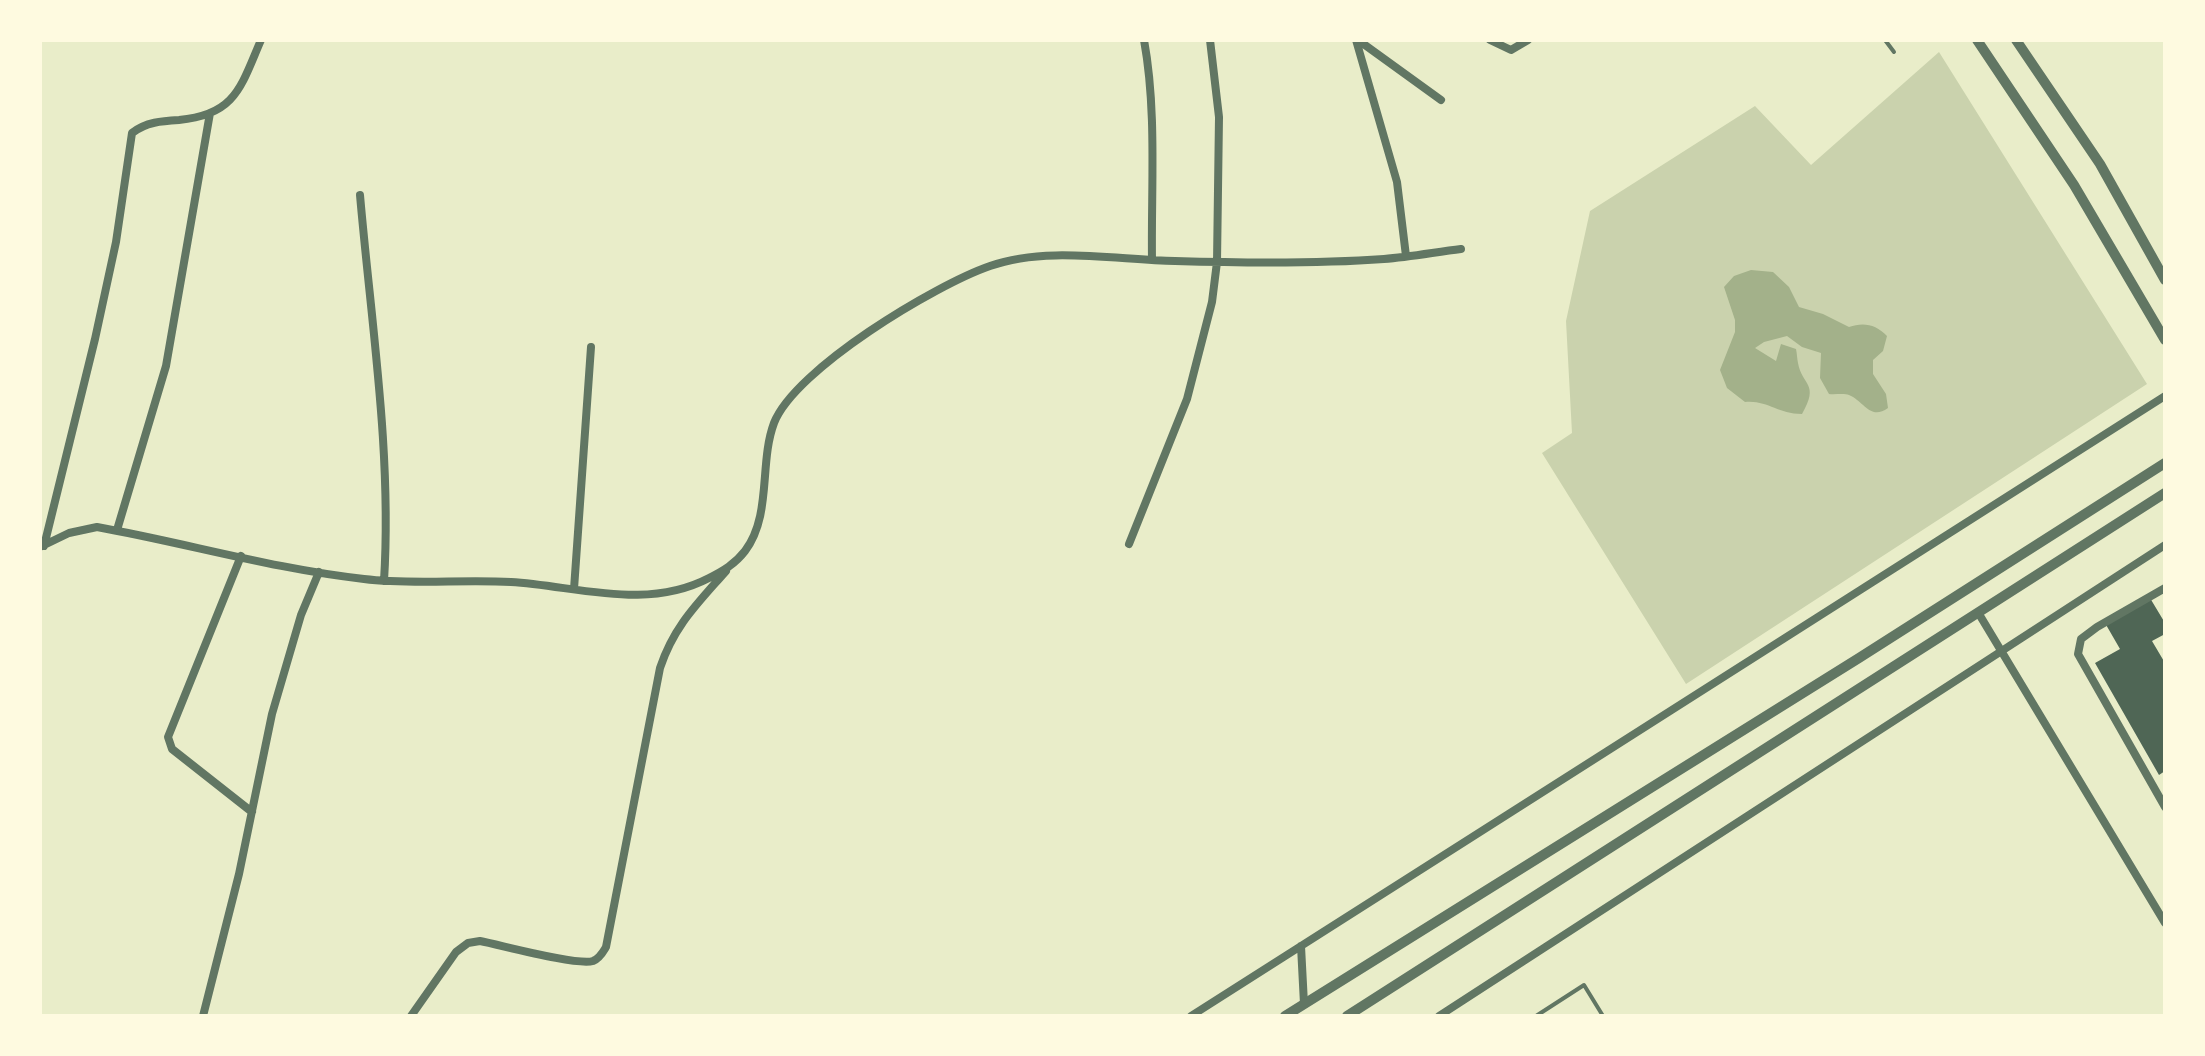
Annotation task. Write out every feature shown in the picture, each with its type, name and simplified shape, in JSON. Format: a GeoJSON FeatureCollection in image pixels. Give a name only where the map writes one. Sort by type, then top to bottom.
{"type":"FeatureCollection","features":[{"type":"Feature","properties":{"kind":"street"},"geometry":{"type":"LineString","coordinates":[[42,546],[104,298],[116,242],[132,133],[139,127],[193,118],[224,106],[238,94],[261,40]]}},
{"type":"Feature","properties":{"kind":"street"},"geometry":{"type":"LineString","coordinates":[[1144,40],[1150,112],[1152,260]]}},
{"type":"Feature","properties":{"kind":"street"},"geometry":{"type":"LineString","coordinates":[[1129,544],[1187,399],[1212,302],[1217,262],[1219,117],[1210,40]]}},
{"type":"Feature","properties":{"kind":"street"},"geometry":{"type":"LineString","coordinates":[[1357,40],[1397,182],[1406,256]]}},
{"type":"Feature","properties":{"kind":"street"},"geometry":{"type":"LineString","coordinates":[[1357,40],[1441,100]]}},
{"type":"Feature","properties":{"kind":"street"},"geometry":{"type":"LineString","coordinates":[[1490,40],[1511,50],[1528,40]]}},
{"type":"Feature","properties":{"kind":"street"},"geometry":{"type":"LineString","coordinates":[[1977,40],[2074,185],[2165,340]]}},
{"type":"Feature","properties":{"kind":"street"},"geometry":{"type":"LineString","coordinates":[[2016,40],[2100,164],[2165,280]]}},
{"type":"Feature","properties":{"kind":"street"},"geometry":{"type":"LineString","coordinates":[[117,530],[166,366],[210,113]]}},
{"type":"Feature","properties":{"kind":"street"},"geometry":{"type":"LineString","coordinates":[[360,195],[381,422],[384,581]]}},
{"type":"Feature","properties":{"kind":"street"},"geometry":{"type":"LineString","coordinates":[[411,1016],[456,952],[468,943],[480,941],[575,960],[592,961],[600,956],[606,947],[660,668],[669,642],[681,622],[747,549],[757,528],[773,424],[787,401],[810,376],[892,316],[992,264],[1021,259],[1064,256],[1293,262],[1406,256],[1461,249]]}},
{"type":"Feature","properties":{"kind":"street"},"geometry":{"type":"LineString","coordinates":[[574,589],[591,347]]}},
{"type":"Feature","properties":{"kind":"street"},"geometry":{"type":"LineString","coordinates":[[1191,1016],[1302,951],[2165,396]]}},
{"type":"Feature","properties":{"kind":"street"},"geometry":{"type":"LineString","coordinates":[[1285,1016],[2165,463]]}},
{"type":"Feature","properties":{"kind":"street"},"geometry":{"type":"LineString","coordinates":[[1347,1016],[2165,493]]}},
{"type":"Feature","properties":{"kind":"street"},"geometry":{"type":"LineString","coordinates":[[42,546],[83,528],[97,527],[319,572],[384,581],[510,582],[638,597],[675,592],[730,567]]}},
{"type":"Feature","properties":{"kind":"street"},"geometry":{"type":"LineString","coordinates":[[1439,1016],[2165,545]]}},
{"type":"Feature","properties":{"kind":"street"},"geometry":{"type":"LineString","coordinates":[[241,556],[168,737],[172,749],[252,812]]}},
{"type":"Feature","properties":{"kind":"street"},"geometry":{"type":"LineString","coordinates":[[203,1016],[272,714],[301,615],[319,572]]}},
{"type":"Feature","properties":{"kind":"street"},"geometry":{"type":"LineString","coordinates":[[2165,588],[2081,639],[2078,654],[2165,807]]}},
{"type":"Feature","properties":{"kind":"street"},"geometry":{"type":"LineString","coordinates":[[1979,614],[2003,649],[2165,923]]}},
{"type":"Feature","properties":{"kind":"street"},"geometry":{"type":"LineString","coordinates":[[1302,951],[1304,1004]]}},
{"type":"Feature","properties":{"kind":"lane"},"geometry":{"type":"LineString","coordinates":[[1885,40],[1894,52]]}},
{"type":"Feature","properties":{"kind":"lane"},"geometry":{"type":"LineString","coordinates":[[1536,1016],[1584,985],[1603,1016]]}},
{"type":"Feature","properties":{"kind":"shaded area"},"geometry":{"type":"Polygon","coordinates":[[[1939,52],[2147,384],[1686,684],[1542,453],[1572,433],[1566,321],[1590,211],[1755,106],[1811,165],[1939,52]]]}},
{"type":"Feature","properties":{"kind":"shaded area"},"geometry":{"type":"Polygon","coordinates":[[[1751,270],[1773,272],[1789,287],[1799,307],[1823,314],[1849,327],[1864,324],[1874,327],[1887,336],[1883,351],[1873,360],[1873,374],[1886,394],[1888,408],[1876,412],[1849,395],[1829,394],[1820,378],[1821,353],[1802,347],[1787,336],[1764,342],[1755,348],[1776,361],[1781,344],[1796,349],[1800,371],[1810,390],[1802,414],[1745,402],[1727,388],[1720,370],[1735,332],[1735,320],[1724,287],[1734,276],[1751,270]]]}},
{"type":"Feature","properties":{"kind":"building"},"geometry":{"type":"Polygon","coordinates":[[[2150,598],[2165,623],[2165,634],[2152,641],[2165,663],[2165,771],[2159,775],[2095,663],[2120,649],[2105,623],[2150,598]]]}}]}
